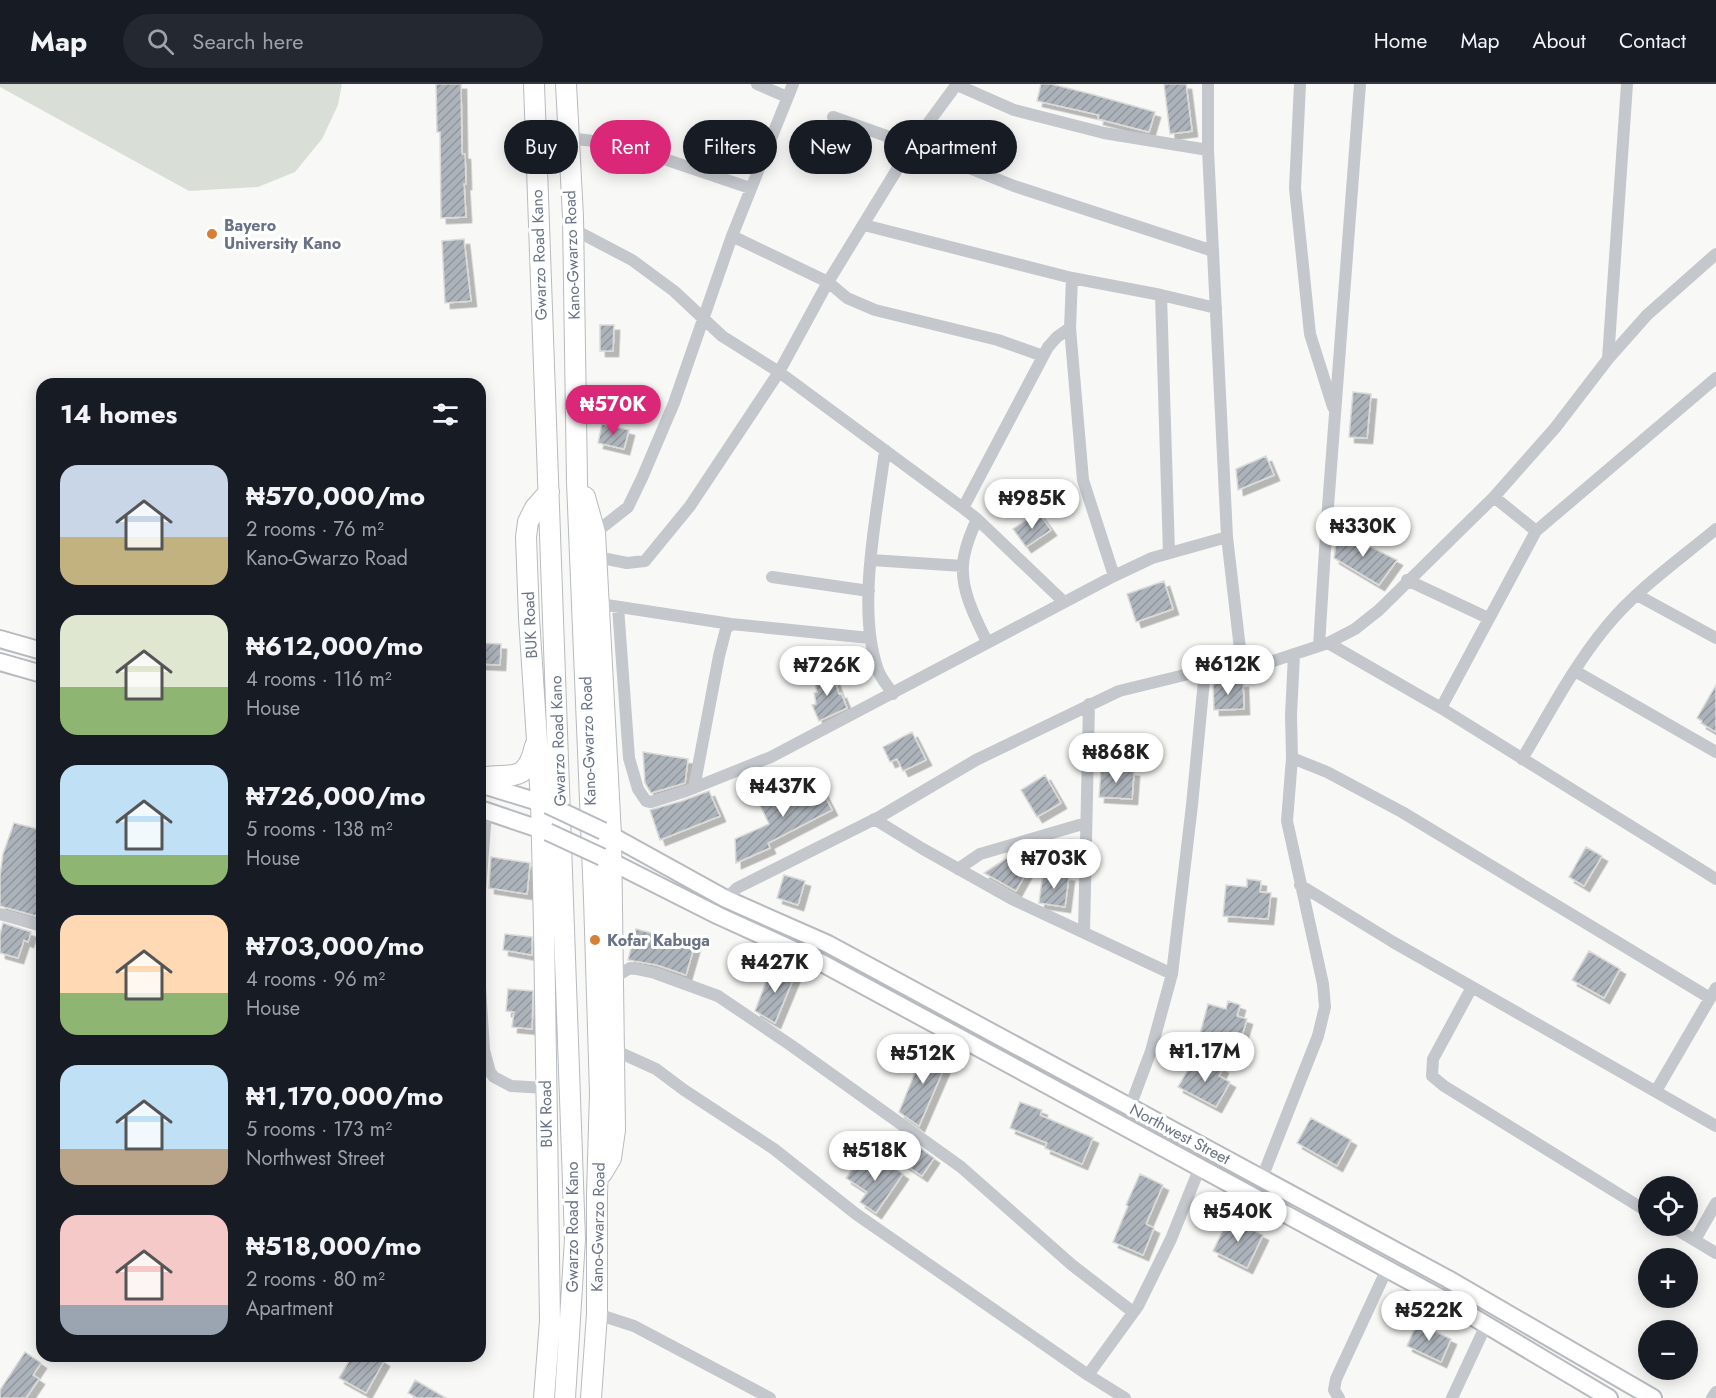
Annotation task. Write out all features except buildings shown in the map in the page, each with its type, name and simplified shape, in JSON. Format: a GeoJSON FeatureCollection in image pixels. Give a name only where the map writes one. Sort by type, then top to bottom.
{"type":"FeatureCollection","features":[{"type":"Feature","properties":{"kind":"main road","name":"Gwarzo Road Kano"},"geometry":{"type":"LineString","coordinates":[[534,84],[575,1239],[565,1398]]}},
{"type":"Feature","properties":{"kind":"main road","name":"Kano-Gwarzo Road"},"geometry":{"type":"LineString","coordinates":[[566,84],[567,120]]}},
{"type":"Feature","properties":{"kind":"main road","name":"Kano-Gwarzo Road"},"geometry":{"type":"LineString","coordinates":[[569,174],[573,229],[577,482],[600,1093],[597,1314],[591,1398]]}},
{"type":"Feature","properties":{"kind":"main road"},"geometry":{"type":"LineString","coordinates":[[577,482],[587,500],[609,606],[606,859],[612,979],[615,1130],[611,1158],[598,1178]]}},
{"type":"Feature","properties":{"kind":"main road","name":"BUK Road"},"geometry":{"type":"LineString","coordinates":[[544,1398],[550,1321],[544,803],[536,740],[526,537],[528,522],[535,508],[549,492]]}},
{"type":"Feature","properties":{"kind":"main road"},"geometry":{"type":"LineString","coordinates":[[0,639],[36,649]]}},
{"type":"Feature","properties":{"kind":"main road"},"geometry":{"type":"LineString","coordinates":[[0,662],[36,672]]}},
{"type":"Feature","properties":{"kind":"main road"},"geometry":{"type":"LineString","coordinates":[[486,778],[514,776],[525,770],[536,740]]}},
{"type":"Feature","properties":{"kind":"main road"},"geometry":{"type":"LineString","coordinates":[[486,786],[544,803]]}},
{"type":"Feature","properties":{"kind":"main road","name":"Northwest Street"},"geometry":{"type":"LineString","coordinates":[[544,803],[607,833],[726,899],[828,944],[1448,1279],[1653,1398]]}},
{"type":"Feature","properties":{"kind":"main road"},"geometry":{"type":"LineString","coordinates":[[486,811],[544,831]]}},
{"type":"Feature","properties":{"kind":"main road","name":"Northwest Street"},"geometry":{"type":"LineString","coordinates":[[544,831],[820,962],[1387,1269],[1609,1398]]}},
{"type":"Feature","properties":{"kind":"main road"},"geometry":{"type":"LineString","coordinates":[[549,1250],[575,1239]]}},
{"type":"Feature","properties":{"kind":"street"},"geometry":{"type":"LineString","coordinates":[[757,84],[787,97]]}},
{"type":"Feature","properties":{"kind":"street"},"geometry":{"type":"LineString","coordinates":[[595,533],[628,507],[638,488],[674,403],[732,236],[793,84]]}},
{"type":"Feature","properties":{"kind":"street"},"geometry":{"type":"LineString","coordinates":[[1208,84],[1208,150],[1227,537],[1242,666]]}},
{"type":"Feature","properties":{"kind":"street"},"geometry":{"type":"LineString","coordinates":[[1300,84],[1295,188],[1298,221],[1310,334],[1335,414]]}},
{"type":"Feature","properties":{"kind":"street"},"geometry":{"type":"LineString","coordinates":[[1324,644],[1335,414],[1359,84]]}},
{"type":"Feature","properties":{"kind":"street"},"geometry":{"type":"LineString","coordinates":[[1608,359],[1627,84]]}},
{"type":"Feature","properties":{"kind":"street"},"geometry":{"type":"LineString","coordinates":[[931,120],[957,85],[1014,110],[1104,133],[1208,150]]}},
{"type":"Feature","properties":{"kind":"street"},"geometry":{"type":"LineString","coordinates":[[833,117],[884,135]]}},
{"type":"Feature","properties":{"kind":"street"},"geometry":{"type":"LineString","coordinates":[[578,139],[620,144],[750,188]]}},
{"type":"Feature","properties":{"kind":"street"},"geometry":{"type":"LineString","coordinates":[[597,557],[627,563],[645,561],[690,506],[779,372],[828,282],[895,174]]}},
{"type":"Feature","properties":{"kind":"street"},"geometry":{"type":"LineString","coordinates":[[984,174],[1014,186],[1213,251]]}},
{"type":"Feature","properties":{"kind":"street"},"geometry":{"type":"LineString","coordinates":[[864,225],[1072,278],[1216,308]]}},
{"type":"Feature","properties":{"kind":"street"},"geometry":{"type":"LineString","coordinates":[[573,229],[632,260],[674,291],[722,336],[779,372],[963,508],[1064,602]]}},
{"type":"Feature","properties":{"kind":"street"},"geometry":{"type":"LineString","coordinates":[[732,236],[828,282],[847,298],[876,310],[998,340],[1043,356]]}},
{"type":"Feature","properties":{"kind":"street"},"geometry":{"type":"LineString","coordinates":[[726,899],[737,888],[874,819],[976,760],[1089,704],[1119,691],[1205,670],[1242,666],[1294,655],[1324,644],[1368,620],[1494,497],[1555,428],[1608,359],[1647,315],[1716,254]]}},
{"type":"Feature","properties":{"kind":"street"},"geometry":{"type":"LineString","coordinates":[[1072,278],[1070,328],[1083,480],[1114,576]]}},
{"type":"Feature","properties":{"kind":"street"},"geometry":{"type":"LineString","coordinates":[[1161,295],[1169,553]]}},
{"type":"Feature","properties":{"kind":"street"},"geometry":{"type":"LineString","coordinates":[[963,508],[1043,356],[1057,337],[1070,328]]}},
{"type":"Feature","properties":{"kind":"street"},"geometry":{"type":"LineString","coordinates":[[1442,708],[1536,531],[1716,378]]}},
{"type":"Feature","properties":{"kind":"street"},"geometry":{"type":"LineString","coordinates":[[885,450],[868,591],[870,638],[879,673],[893,694]]}},
{"type":"Feature","properties":{"kind":"street"},"geometry":{"type":"LineString","coordinates":[[1494,497],[1536,531]]}},
{"type":"Feature","properties":{"kind":"street"},"geometry":{"type":"LineString","coordinates":[[977,519],[963,566],[969,604],[987,642]]}},
{"type":"Feature","properties":{"kind":"street"},"geometry":{"type":"LineString","coordinates":[[1522,759],[1575,671],[1608,625],[1637,595],[1716,529]]}},
{"type":"Feature","properties":{"kind":"street"},"geometry":{"type":"LineString","coordinates":[[870,638],[731,624],[609,606],[629,758],[638,789],[646,801],[651,802],[694,788],[771,757],[1114,576],[1169,553],[1227,537]]}},
{"type":"Feature","properties":{"kind":"street"},"geometry":{"type":"LineString","coordinates":[[872,560],[963,566]]}},
{"type":"Feature","properties":{"kind":"street"},"geometry":{"type":"LineString","coordinates":[[772,577],[868,591]]}},
{"type":"Feature","properties":{"kind":"street"},"geometry":{"type":"LineString","coordinates":[[1407,580],[1488,618]]}},
{"type":"Feature","properties":{"kind":"street"},"geometry":{"type":"LineString","coordinates":[[1637,595],[1716,638]]}},
{"type":"Feature","properties":{"kind":"street"},"geometry":{"type":"LineString","coordinates":[[694,788],[719,656],[726,629],[731,624]]}},
{"type":"Feature","properties":{"kind":"street"},"geometry":{"type":"LineString","coordinates":[[1324,644],[1442,708],[1716,879]]}},
{"type":"Feature","properties":{"kind":"street"},"geometry":{"type":"LineString","coordinates":[[1262,1178],[1318,1036],[1324,1007],[1323,984],[1287,821],[1292,758],[1291,715],[1294,655]]}},
{"type":"Feature","properties":{"kind":"street"},"geometry":{"type":"LineString","coordinates":[[1130,1107],[1151,1050],[1172,974],[1205,670]]}},
{"type":"Feature","properties":{"kind":"street"},"geometry":{"type":"LineString","coordinates":[[1575,671],[1716,752]]}},
{"type":"Feature","properties":{"kind":"street"},"geometry":{"type":"LineString","coordinates":[[1084,932],[1089,704]]}},
{"type":"Feature","properties":{"kind":"street"},"geometry":{"type":"LineString","coordinates":[[1292,758],[1327,772],[1402,812],[1713,993],[1656,1090]]}},
{"type":"Feature","properties":{"kind":"street"},"geometry":{"type":"LineString","coordinates":[[874,819],[1012,899],[1172,974]]}},
{"type":"Feature","properties":{"kind":"street"},"geometry":{"type":"LineString","coordinates":[[958,869],[980,854],[1086,824]]}},
{"type":"Feature","properties":{"kind":"street"},"geometry":{"type":"LineString","coordinates":[[1300,885],[1393,942],[1716,1126]]}},
{"type":"Feature","properties":{"kind":"street"},"geometry":{"type":"LineString","coordinates":[[0,914],[36,925]]}},
{"type":"Feature","properties":{"kind":"street"},"geometry":{"type":"LineString","coordinates":[[612,979],[630,968],[655,973],[718,996],[961,1167],[1072,1265],[1133,1312]]}},
{"type":"Feature","properties":{"kind":"street"},"geometry":{"type":"LineString","coordinates":[[1472,987],[1433,1059],[1432,1076],[1444,1086],[1638,1206]]}},
{"type":"Feature","properties":{"kind":"street"},"geometry":{"type":"LineString","coordinates":[[614,1050],[656,1069],[774,1149],[856,1214],[1088,1375],[1125,1398]]}},
{"type":"Feature","properties":{"kind":"street"},"geometry":{"type":"LineString","coordinates":[[486,1057],[490,1072],[494,1077],[511,1086],[546,1088]]}},
{"type":"Feature","properties":{"kind":"street"},"geometry":{"type":"LineString","coordinates":[[1088,1375],[1133,1312],[1171,1239],[1200,1167]]}},
{"type":"Feature","properties":{"kind":"street"},"geometry":{"type":"LineString","coordinates":[[1695,1240],[1716,1203]]}},
{"type":"Feature","properties":{"kind":"street"},"geometry":{"type":"LineString","coordinates":[[1688,1236],[1716,1253]]}},
{"type":"Feature","properties":{"kind":"street"},"geometry":{"type":"LineString","coordinates":[[1339,1398],[1334,1390],[1336,1379],[1387,1269]]}},
{"type":"Feature","properties":{"kind":"street"},"geometry":{"type":"LineString","coordinates":[[597,1314],[634,1326],[770,1398]]}},
{"type":"Feature","properties":{"kind":"street"},"geometry":{"type":"LineString","coordinates":[[1452,1398],[1486,1325]]}},
{"type":"Feature","properties":{"kind":"street"},"geometry":{"type":"LineString","coordinates":[[1712,1398],[1716,1392]]}},
{"type":"Feature","properties":{"kind":"shaded area"},"geometry":{"type":"Polygon","coordinates":[[[0,84],[342,84],[338,105],[322,139],[295,172],[258,187],[189,191],[0,87],[0,84]]]}},
{"type":"Feature","properties":{"kind":"place","name":"Bayero University Kano"},"geometry":{"type":"Point","coordinates":[212,234]}},
{"type":"Feature","properties":{"kind":"place","name":"Kofar Kabuga"},"geometry":{"type":"Point","coordinates":[595,940]}}]}
